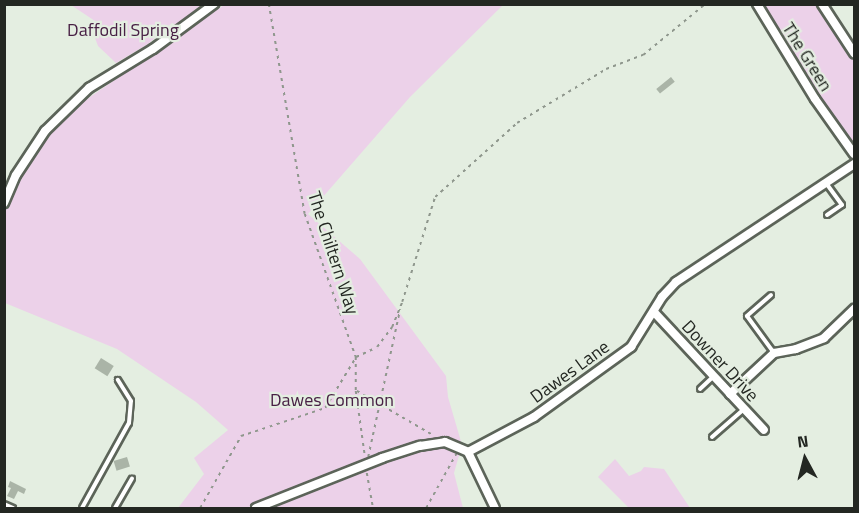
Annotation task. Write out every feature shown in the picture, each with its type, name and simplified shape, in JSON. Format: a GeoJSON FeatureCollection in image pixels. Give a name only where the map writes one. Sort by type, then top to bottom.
{"type":"FeatureCollection","features":[{"type":"Feature","properties":{"kind":"street"},"geometry":{"type":"LineString","coordinates":[[4,203],[16,175],[45,131],[88,88],[153,49],[214,4]]}},
{"type":"Feature","properties":{"kind":"street","name":"The Green"},"geometry":{"type":"LineString","coordinates":[[757,4],[815,99],[855,154]]}},
{"type":"Feature","properties":{"kind":"street"},"geometry":{"type":"LineString","coordinates":[[822,4],[855,53]]}},
{"type":"Feature","properties":{"kind":"street","name":"Dawes Lane"},"geometry":{"type":"LineString","coordinates":[[468,452],[534,417],[631,346],[662,297],[676,282],[855,164]]}},
{"type":"Feature","properties":{"kind":"street"},"geometry":{"type":"LineString","coordinates":[[730,394],[774,353],[796,349],[824,338],[855,309]]}},
{"type":"Feature","properties":{"kind":"street","name":"Downer Drive"},"geometry":{"type":"LineString","coordinates":[[654,312],[764,430]]}},
{"type":"Feature","properties":{"kind":"street"},"geometry":{"type":"LineString","coordinates":[[256,508],[366,464],[420,446],[445,442],[468,452],[495,508]]}},
{"type":"Feature","properties":{"kind":"lane"},"geometry":{"type":"LineString","coordinates":[[826,183],[842,204],[827,216]]}},
{"type":"Feature","properties":{"kind":"lane"},"geometry":{"type":"LineString","coordinates":[[771,296],[747,316],[774,353]]}},
{"type":"Feature","properties":{"kind":"lane"},"geometry":{"type":"LineString","coordinates":[[700,389],[714,376]]}},
{"type":"Feature","properties":{"kind":"lane"},"geometry":{"type":"LineString","coordinates":[[82,508],[129,423],[130,401],[118,380]]}},
{"type":"Feature","properties":{"kind":"lane"},"geometry":{"type":"LineString","coordinates":[[712,437],[744,409]]}},
{"type":"Feature","properties":{"kind":"lane"},"geometry":{"type":"LineString","coordinates":[[115,508],[132,478]]}},
{"type":"Feature","properties":{"kind":"lane"},"geometry":{"type":"LineString","coordinates":[[4,504],[13,508]]}},
{"type":"Feature","properties":{"kind":"path","name":"The Chiltern Way"},"geometry":{"type":"LineString","coordinates":[[269,4],[305,214],[356,357],[356,391],[373,508]]}},
{"type":"Feature","properties":{"kind":"path"},"geometry":{"type":"LineString","coordinates":[[200,508],[241,436],[325,408],[356,357],[377,347],[392,327],[402,302],[435,197],[517,123],[606,69],[644,55],[705,4]]}},
{"type":"Feature","properties":{"kind":"path"},"geometry":{"type":"LineString","coordinates":[[366,464],[402,302]]}},
{"type":"Feature","properties":{"kind":"path"},"geometry":{"type":"LineString","coordinates":[[356,391],[445,442]]}},
{"type":"Feature","properties":{"kind":"path"},"geometry":{"type":"LineString","coordinates":[[426,508],[459,448]]}},
{"type":"Feature","properties":{"kind":"green space","name":"Daffodil Spring"},"geometry":{"type":"Polygon","coordinates":[[[71,5],[210,5],[178,26],[172,23],[148,44],[116,63],[98,46],[95,38],[98,23],[71,5]]]}},
{"type":"Feature","properties":{"kind":"green space","name":"Dawes Common"},"geometry":{"type":"Polygon","coordinates":[[[224,5],[503,5],[410,97],[308,214],[360,259],[446,376],[448,397],[462,445],[454,473],[463,508],[178,508],[204,474],[194,458],[228,430],[196,402],[117,349],[5,303],[5,211],[21,177],[45,139],[71,110],[224,5]]]}},
{"type":"Feature","properties":{"kind":"green space"},"geometry":{"type":"Polygon","coordinates":[[[762,5],[827,5],[854,48],[854,149],[812,90],[762,5]]]}},
{"type":"Feature","properties":{"kind":"green space"},"geometry":{"type":"Polygon","coordinates":[[[615,459],[629,476],[641,471],[644,467],[664,469],[690,508],[629,508],[598,477],[615,459]]]}},
{"type":"Feature","properties":{"kind":"building"},"geometry":{"type":"Polygon","coordinates":[[[671,77],[675,82],[660,94],[656,89],[671,77]]]}},
{"type":"Feature","properties":{"kind":"building"},"geometry":{"type":"Polygon","coordinates":[[[101,358],[114,366],[107,376],[95,368],[101,358]]]}},
{"type":"Feature","properties":{"kind":"building"},"geometry":{"type":"Polygon","coordinates":[[[127,457],[130,467],[117,471],[114,461],[127,457]]]}},
{"type":"Feature","properties":{"kind":"building"},"geometry":{"type":"Polygon","coordinates":[[[10,481],[26,489],[24,494],[18,491],[14,499],[7,496],[11,488],[8,487],[10,481]]]}}]}
